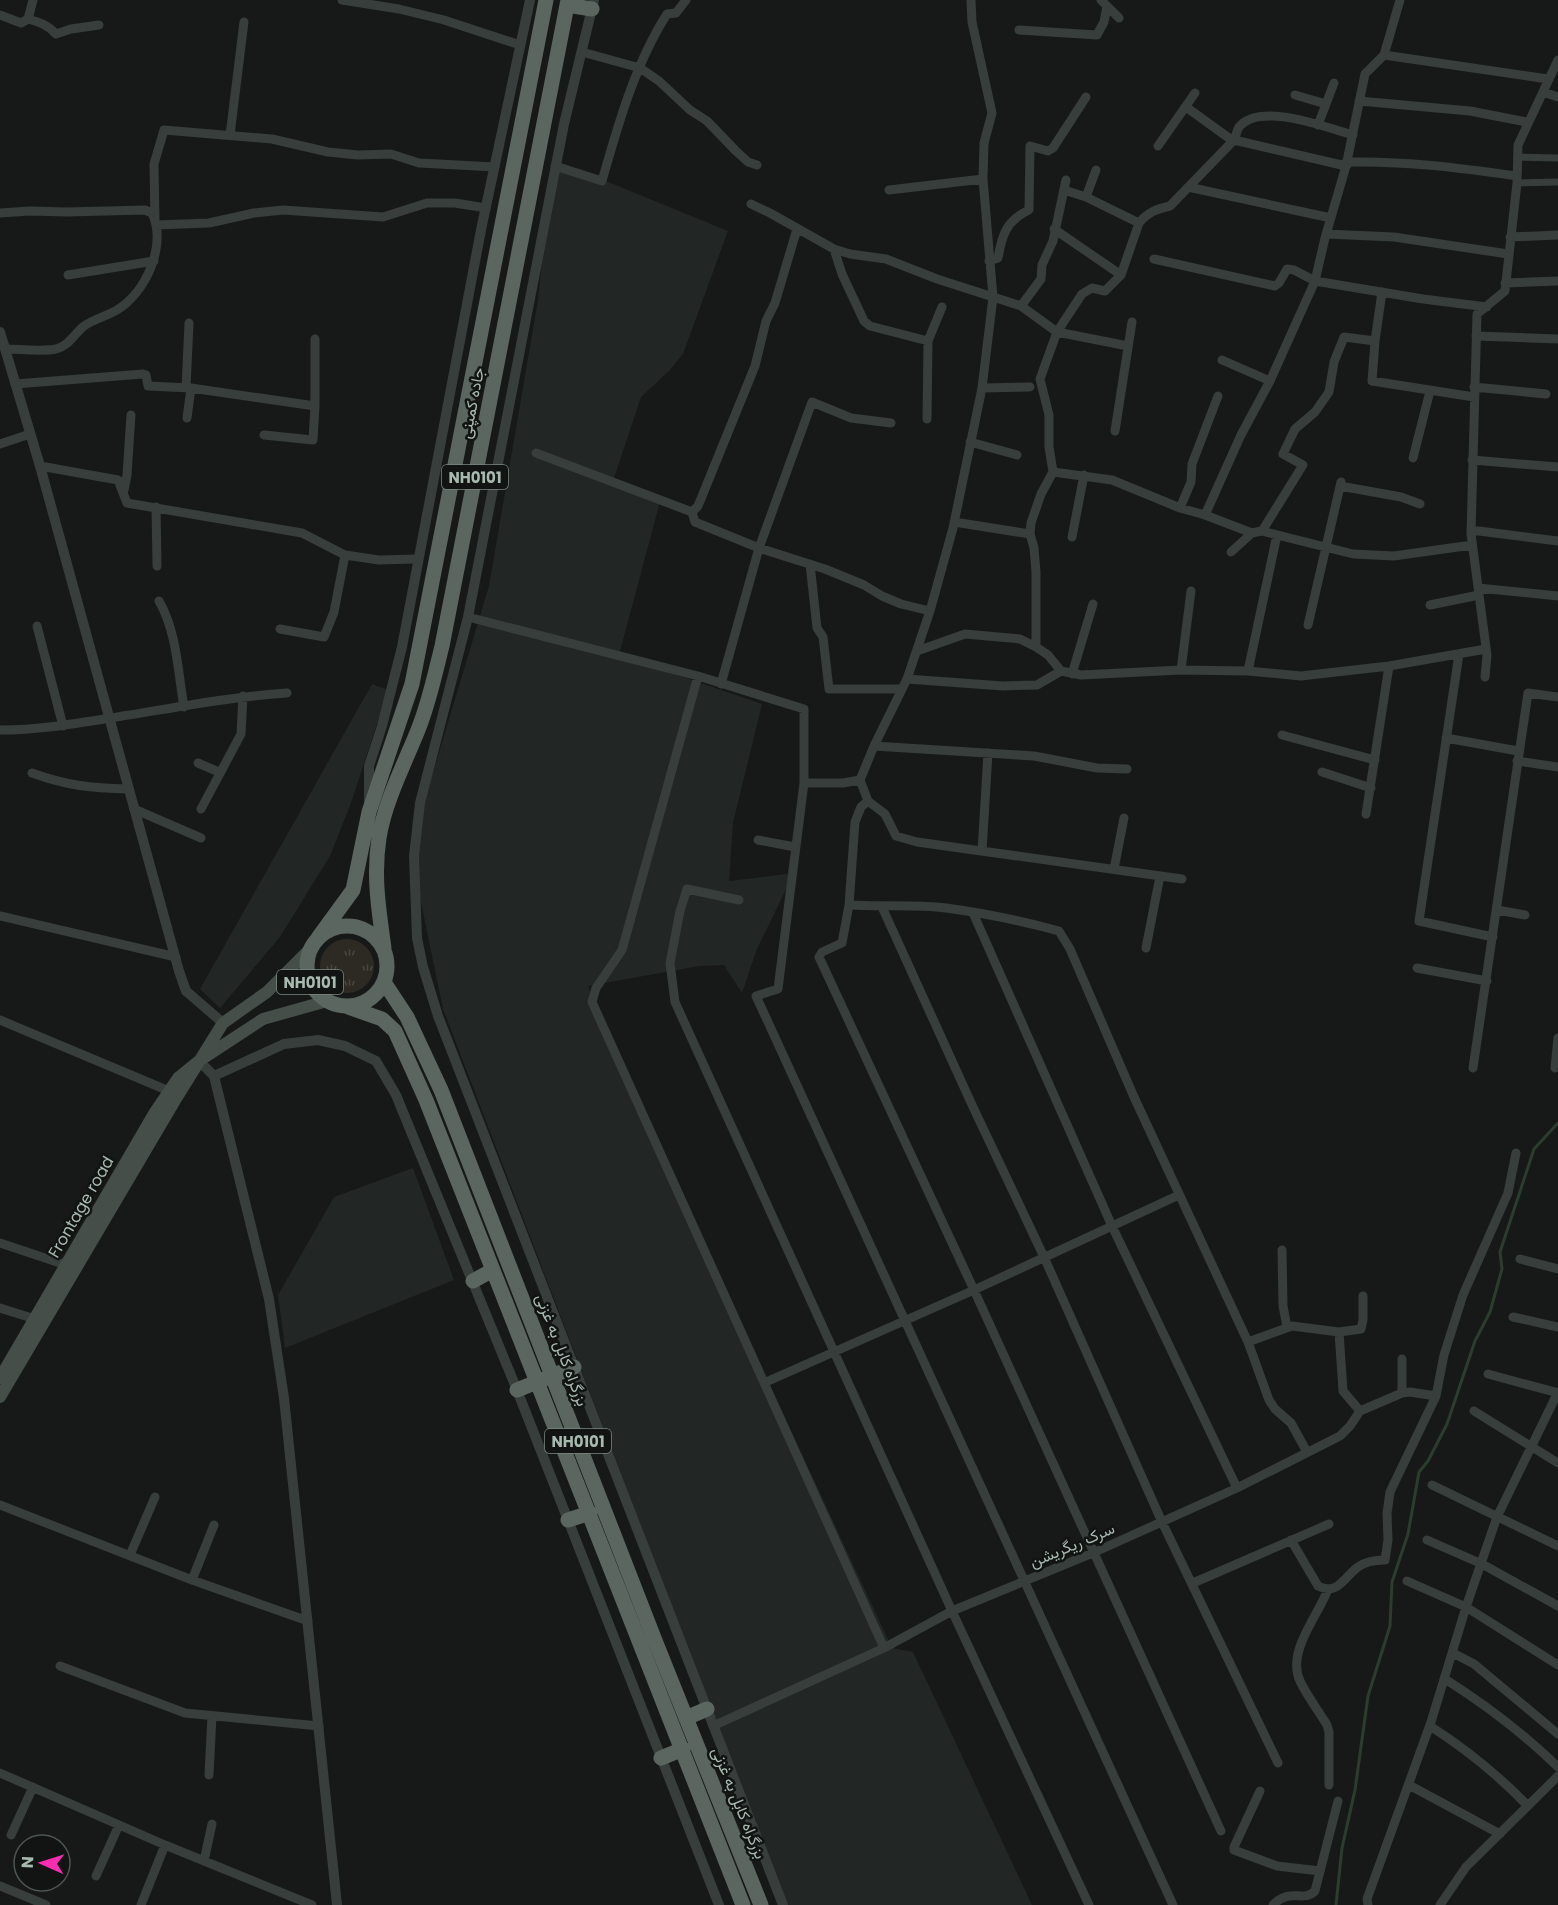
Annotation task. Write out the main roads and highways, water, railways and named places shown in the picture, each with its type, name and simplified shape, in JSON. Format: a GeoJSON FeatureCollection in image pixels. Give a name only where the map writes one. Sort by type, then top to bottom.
{"type":"FeatureCollection","features":[{"type":"Feature","properties":{"kind":"highway","name":"جاده کمپنی"},"geometry":{"type":"LineString","coordinates":[[314,944],[352,890],[369,812],[412,684],[546,0]]}},
{"type":"Feature","properties":{"kind":"highway","name":"جاده کمپنی"},"geometry":{"type":"LineString","coordinates":[[384,948],[375,883],[379,837],[393,791],[425,709],[442,646],[568,3]]}},
{"type":"Feature","properties":{"kind":"highway"},"geometry":{"type":"LineString","coordinates":[[568,3],[593,4]]}},
{"type":"Feature","properties":{"kind":"highway"},"geometry":{"type":"LineString","coordinates":[[314,944],[335,928],[354,926],[371,934],[384,948]]}},
{"type":"Feature","properties":{"kind":"highway","name":"NH0101"},"geometry":{"type":"LineString","coordinates":[[314,944],[307,966],[315,990],[327,1001],[348,1006],[359,1005],[370,1000],[378,992],[387,971],[384,948]]}},
{"type":"Feature","properties":{"kind":"highway","name":"بزرگراه کابل به غزنی"},"geometry":{"type":"LineString","coordinates":[[384,982],[407,1017],[441,1090],[553,1375],[671,1700],[683,1749],[743,1905]]}},
{"type":"Feature","properties":{"kind":"highway","name":"بزرگراه کابل به غزنی"},"geometry":{"type":"LineString","coordinates":[[348,1006],[382,1019],[395,1030],[426,1100],[590,1513],[671,1700],[686,1718],[761,1905]]}},
{"type":"Feature","properties":{"kind":"highway"},"geometry":{"type":"LineString","coordinates":[[473,1281],[493,1270]]}},
{"type":"Feature","properties":{"kind":"highway"},"geometry":{"type":"LineString","coordinates":[[518,1390],[574,1367]]}},
{"type":"Feature","properties":{"kind":"highway"},"geometry":{"type":"LineString","coordinates":[[568,1521],[590,1513]]}},
{"type":"Feature","properties":{"kind":"highway"},"geometry":{"type":"LineString","coordinates":[[686,1718],[707,1709]]}},
{"type":"Feature","properties":{"kind":"highway"},"geometry":{"type":"LineString","coordinates":[[661,1758],[683,1749]]}},
{"type":"Feature","properties":{"kind":"main road"},"geometry":{"type":"LineString","coordinates":[[0,1397],[223,1023],[267,992],[314,944]]}},
{"type":"Feature","properties":{"kind":"main road"},"geometry":{"type":"LineString","coordinates":[[199,1061],[263,1019],[327,1001]]}},
{"type":"Feature","properties":{"kind":"main road","name":"Frontage road"},"geometry":{"type":"LineString","coordinates":[[0,1378],[169,1091],[178,1078],[199,1061]]}},
{"type":"Feature","properties":{"kind":"waterway"},"geometry":{"type":"LineString","coordinates":[[1336,1905],[1342,1848],[1355,1790],[1368,1696],[1390,1626],[1392,1582],[1408,1534],[1419,1472],[1428,1461],[1447,1424],[1475,1341],[1490,1312],[1502,1269],[1500,1252],[1534,1149],[1558,1123]]}}]}
